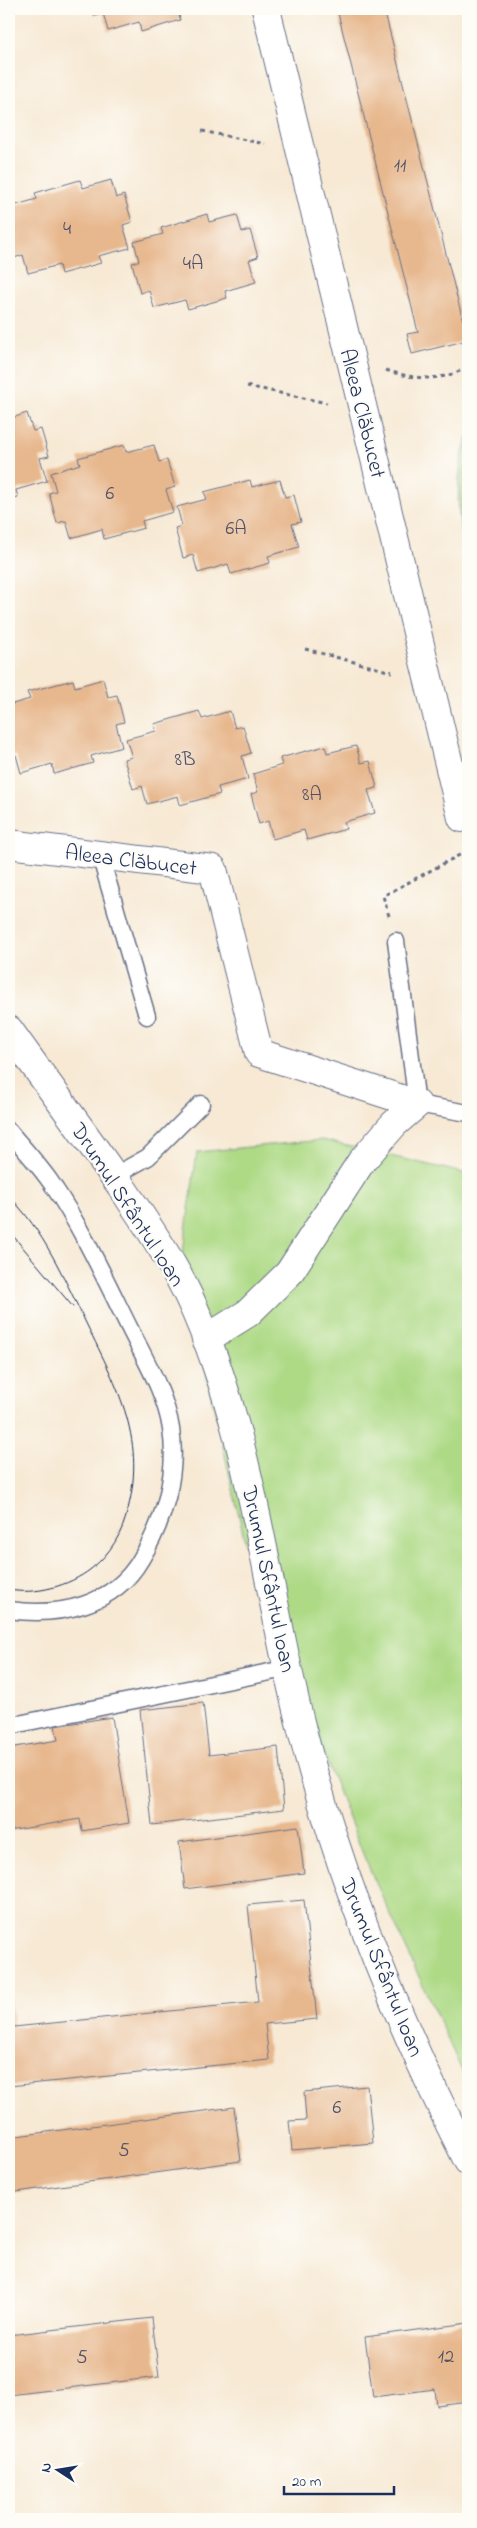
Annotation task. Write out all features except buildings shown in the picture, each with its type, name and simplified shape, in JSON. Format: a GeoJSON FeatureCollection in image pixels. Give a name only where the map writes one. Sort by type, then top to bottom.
{"type":"FeatureCollection","features":[{"type":"Feature","properties":{"kind":"street","name":"Aleea Clăbucet"},"geometry":{"type":"LineString","coordinates":[[266,9],[462,818]]}},
{"type":"Feature","properties":{"kind":"street","name":"Aleea Clăbucet"},"geometry":{"type":"LineString","coordinates":[[9,844],[213,869],[260,1053],[417,1104]]}},
{"type":"Feature","properties":{"kind":"street","name":"Drumul Sfântul Ioan"},"geometry":{"type":"LineString","coordinates":[[9,1030],[114,1176],[173,1267],[189,1298],[206,1339],[223,1384],[248,1476],[302,1731],[334,1844],[406,2031],[468,2161]]}},
{"type":"Feature","properties":{"kind":"street"},"geometry":{"type":"LineString","coordinates":[[206,1339],[248,1313],[289,1274],[361,1162],[388,1130],[417,1104]]}},
{"type":"Feature","properties":{"kind":"lane"},"geometry":{"type":"LineString","coordinates":[[100,854],[147,1016]]}},
{"type":"Feature","properties":{"kind":"lane"},"geometry":{"type":"LineString","coordinates":[[396,941],[417,1104],[468,1113]]}},
{"type":"Feature","properties":{"kind":"lane"},"geometry":{"type":"LineString","coordinates":[[114,1176],[148,1157],[201,1104]]}},
{"type":"Feature","properties":{"kind":"lane"},"geometry":{"type":"LineString","coordinates":[[9,1131],[51,1183],[85,1239],[143,1355],[166,1407],[171,1430],[171,1469],[167,1505],[154,1538],[136,1568],[118,1587],[76,1608],[51,1613],[9,1610]]}},
{"type":"Feature","properties":{"kind":"lane"},"geometry":{"type":"LineString","coordinates":[[9,1726],[289,1668]]}},
{"type":"Feature","properties":{"kind":"path"},"geometry":{"type":"LineString","coordinates":[[462,9],[468,31]]}},
{"type":"Feature","properties":{"kind":"path"},"geometry":{"type":"LineString","coordinates":[[202,131],[300,152]]}},
{"type":"Feature","properties":{"kind":"path"},"geometry":{"type":"LineString","coordinates":[[350,358],[411,378],[452,376],[468,367]]}},
{"type":"Feature","properties":{"kind":"path"},"geometry":{"type":"LineString","coordinates":[[247,386],[363,410]]}},
{"type":"Feature","properties":{"kind":"path"},"geometry":{"type":"LineString","coordinates":[[305,650],[429,682]]}},
{"type":"Feature","properties":{"kind":"path"},"geometry":{"type":"LineString","coordinates":[[396,941],[383,896],[468,851]]}},
{"type":"Feature","properties":{"kind":"green space"},"geometry":{"type":"Polygon","coordinates":[[[468,436],[468,563],[461,531],[458,499],[460,467],[468,436]]]}},
{"type":"Feature","properties":{"kind":"green space"},"geometry":{"type":"Polygon","coordinates":[[[322,1140],[468,1174],[468,2084],[365,1859],[252,1572],[181,1265],[197,1152],[322,1140]]]}},
{"type":"Feature","properties":{"kind":"tram line"},"geometry":{"type":"LineString","coordinates":[[9,1196],[32,1224],[51,1254],[107,1365],[125,1411],[131,1434],[134,1458],[133,1483],[126,1518],[115,1542],[98,1563],[73,1580],[52,1588],[30,1591],[9,1590]]}},
{"type":"Feature","properties":{"kind":"tram line"},"geometry":{"type":"LineString","coordinates":[[9,1231],[73,1307]]}}]}
